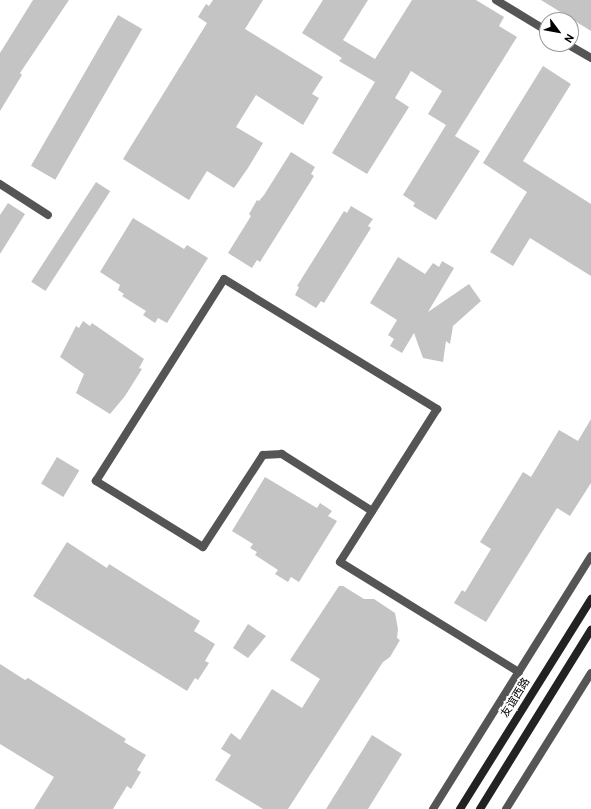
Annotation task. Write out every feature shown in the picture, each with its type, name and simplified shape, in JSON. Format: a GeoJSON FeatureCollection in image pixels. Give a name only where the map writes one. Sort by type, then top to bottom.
{"type":"FeatureCollection","features":[{"type":"Feature","properties":{"kind":"main road","name":"友谊西路"},"geometry":{"type":"LineString","coordinates":[[460,809],[591,599]]}},
{"type":"Feature","properties":{"kind":"main road"},"geometry":{"type":"LineString","coordinates":[[480,809],[591,630]]}},
{"type":"Feature","properties":{"kind":"street"},"geometry":{"type":"LineString","coordinates":[[496,0],[539,26]]}},
{"type":"Feature","properties":{"kind":"street"},"geometry":{"type":"LineString","coordinates":[[579,51],[591,58]]}},
{"type":"Feature","properties":{"kind":"street"},"geometry":{"type":"LineString","coordinates":[[0,184],[48,215]]}},
{"type":"Feature","properties":{"kind":"street"},"geometry":{"type":"LineString","coordinates":[[372,511],[282,454],[263,456],[203,546],[96,481],[224,279],[437,409],[340,562],[519,672]]}},
{"type":"Feature","properties":{"kind":"street"},"geometry":{"type":"LineString","coordinates":[[433,809],[591,556]]}},
{"type":"Feature","properties":{"kind":"street"},"geometry":{"type":"LineString","coordinates":[[506,809],[591,673]]}},
{"type":"Feature","properties":{"kind":"building"},"geometry":{"type":"Polygon","coordinates":[[[33,0],[69,0],[20,73],[22,75],[0,111],[0,53],[33,0]]]}},
{"type":"Feature","properties":{"kind":"building"},"geometry":{"type":"Polygon","coordinates":[[[213,0],[263,0],[245,29],[323,77],[312,94],[319,98],[303,125],[256,95],[236,127],[263,143],[248,168],[234,188],[207,171],[189,200],[123,159],[207,23],[198,17],[206,4],[209,6],[213,0]]]}},
{"type":"Feature","properties":{"kind":"building"},"geometry":{"type":"Polygon","coordinates":[[[323,0],[368,0],[343,40],[375,59],[412,0],[476,0],[504,17],[499,26],[517,37],[455,136],[480,151],[436,220],[413,206],[415,203],[403,195],[446,125],[428,114],[442,91],[411,71],[395,98],[409,107],[367,174],[332,153],[375,82],[339,61],[342,58],[302,33],[323,0]]]}},
{"type":"Feature","properties":{"kind":"building"},"geometry":{"type":"Polygon","coordinates":[[[541,0],[591,0],[591,31],[579,24],[579,12],[560,12],[541,0]]]}},
{"type":"Feature","properties":{"kind":"building"},"geometry":{"type":"Polygon","coordinates":[[[118,15],[142,29],[55,180],[31,166],[118,15]]]}},
{"type":"Feature","properties":{"kind":"building"},"geometry":{"type":"Polygon","coordinates":[[[543,66],[571,84],[523,161],[591,204],[591,276],[530,238],[513,266],[490,252],[527,192],[483,163],[543,66]]]}},
{"type":"Feature","properties":{"kind":"building"},"geometry":{"type":"Polygon","coordinates":[[[291,152],[315,167],[311,174],[314,176],[260,262],[257,260],[252,268],[228,253],[251,216],[249,214],[257,200],[259,201],[264,195],[291,152]]]}},
{"type":"Feature","properties":{"kind":"building"},"geometry":{"type":"Polygon","coordinates":[[[96,182],[110,191],[45,291],[31,282],[96,182]]]}},
{"type":"Feature","properties":{"kind":"building"},"geometry":{"type":"Polygon","coordinates":[[[8,203],[25,214],[0,254],[0,215],[8,203]]]}},
{"type":"Feature","properties":{"kind":"building"},"geometry":{"type":"Polygon","coordinates":[[[351,206],[373,219],[368,226],[371,228],[324,303],[321,301],[316,308],[295,295],[299,287],[297,286],[344,211],[347,213],[351,206]]]}},
{"type":"Feature","properties":{"kind":"building"},"geometry":{"type":"Polygon","coordinates":[[[133,218],[184,249],[187,245],[208,258],[167,323],[158,318],[155,323],[143,315],[146,311],[122,296],[124,294],[118,290],[120,285],[100,272],[133,218]]]}},
{"type":"Feature","properties":{"kind":"building"},"geometry":{"type":"Polygon","coordinates":[[[398,257],[425,274],[433,263],[439,267],[442,261],[454,268],[428,312],[469,284],[481,301],[453,326],[450,344],[446,341],[443,362],[423,358],[414,333],[402,353],[390,346],[394,339],[388,335],[397,320],[370,303],[398,257]]]}},
{"type":"Feature","properties":{"kind":"building"},"geometry":{"type":"Polygon","coordinates":[[[83,321],[90,326],[92,323],[144,359],[139,368],[142,369],[125,396],[110,414],[76,393],[84,374],[60,357],[76,326],[79,328],[83,321]]]}},
{"type":"Feature","properties":{"kind":"building"},"geometry":{"type":"Polygon","coordinates":[[[591,419],[591,483],[570,516],[557,508],[486,622],[454,603],[462,590],[465,592],[491,549],[480,542],[523,472],[531,477],[559,430],[578,441],[591,419]]]}},
{"type":"Feature","properties":{"kind":"building"},"geometry":{"type":"Polygon","coordinates":[[[57,457],[79,470],[63,497],[41,484],[57,457]]]}},
{"type":"Feature","properties":{"kind":"building"},"geometry":{"type":"Polygon","coordinates":[[[265,477],[317,508],[320,503],[332,511],[328,516],[337,521],[299,582],[291,577],[288,582],[275,574],[278,570],[255,555],[257,552],[250,548],[253,544],[232,531],[265,477]]]}},
{"type":"Feature","properties":{"kind":"building"},"geometry":{"type":"Polygon","coordinates":[[[67,542],[107,568],[109,564],[200,621],[194,631],[215,644],[205,661],[209,663],[198,680],[195,678],[187,691],[33,596],[67,542]]]}},
{"type":"Feature","properties":{"kind":"building"},"geometry":{"type":"Polygon","coordinates":[[[339,586],[343,586],[364,599],[374,599],[395,613],[398,629],[397,638],[400,640],[390,657],[383,662],[288,809],[263,809],[215,780],[231,755],[221,749],[231,733],[240,740],[272,689],[302,708],[320,679],[290,660],[339,586]]]}},
{"type":"Feature","properties":{"kind":"building"},"geometry":{"type":"Polygon","coordinates":[[[248,624],[266,636],[248,658],[233,648],[248,624]]]}},
{"type":"Feature","properties":{"kind":"building"},"geometry":{"type":"Polygon","coordinates":[[[0,664],[25,680],[28,678],[126,739],[124,742],[146,755],[137,770],[141,772],[131,789],[127,786],[113,809],[34,809],[54,777],[0,744],[0,664]]]}},
{"type":"Feature","properties":{"kind":"building"},"geometry":{"type":"Polygon","coordinates":[[[372,735],[402,754],[368,809],[326,809],[372,735]]]}}]}
